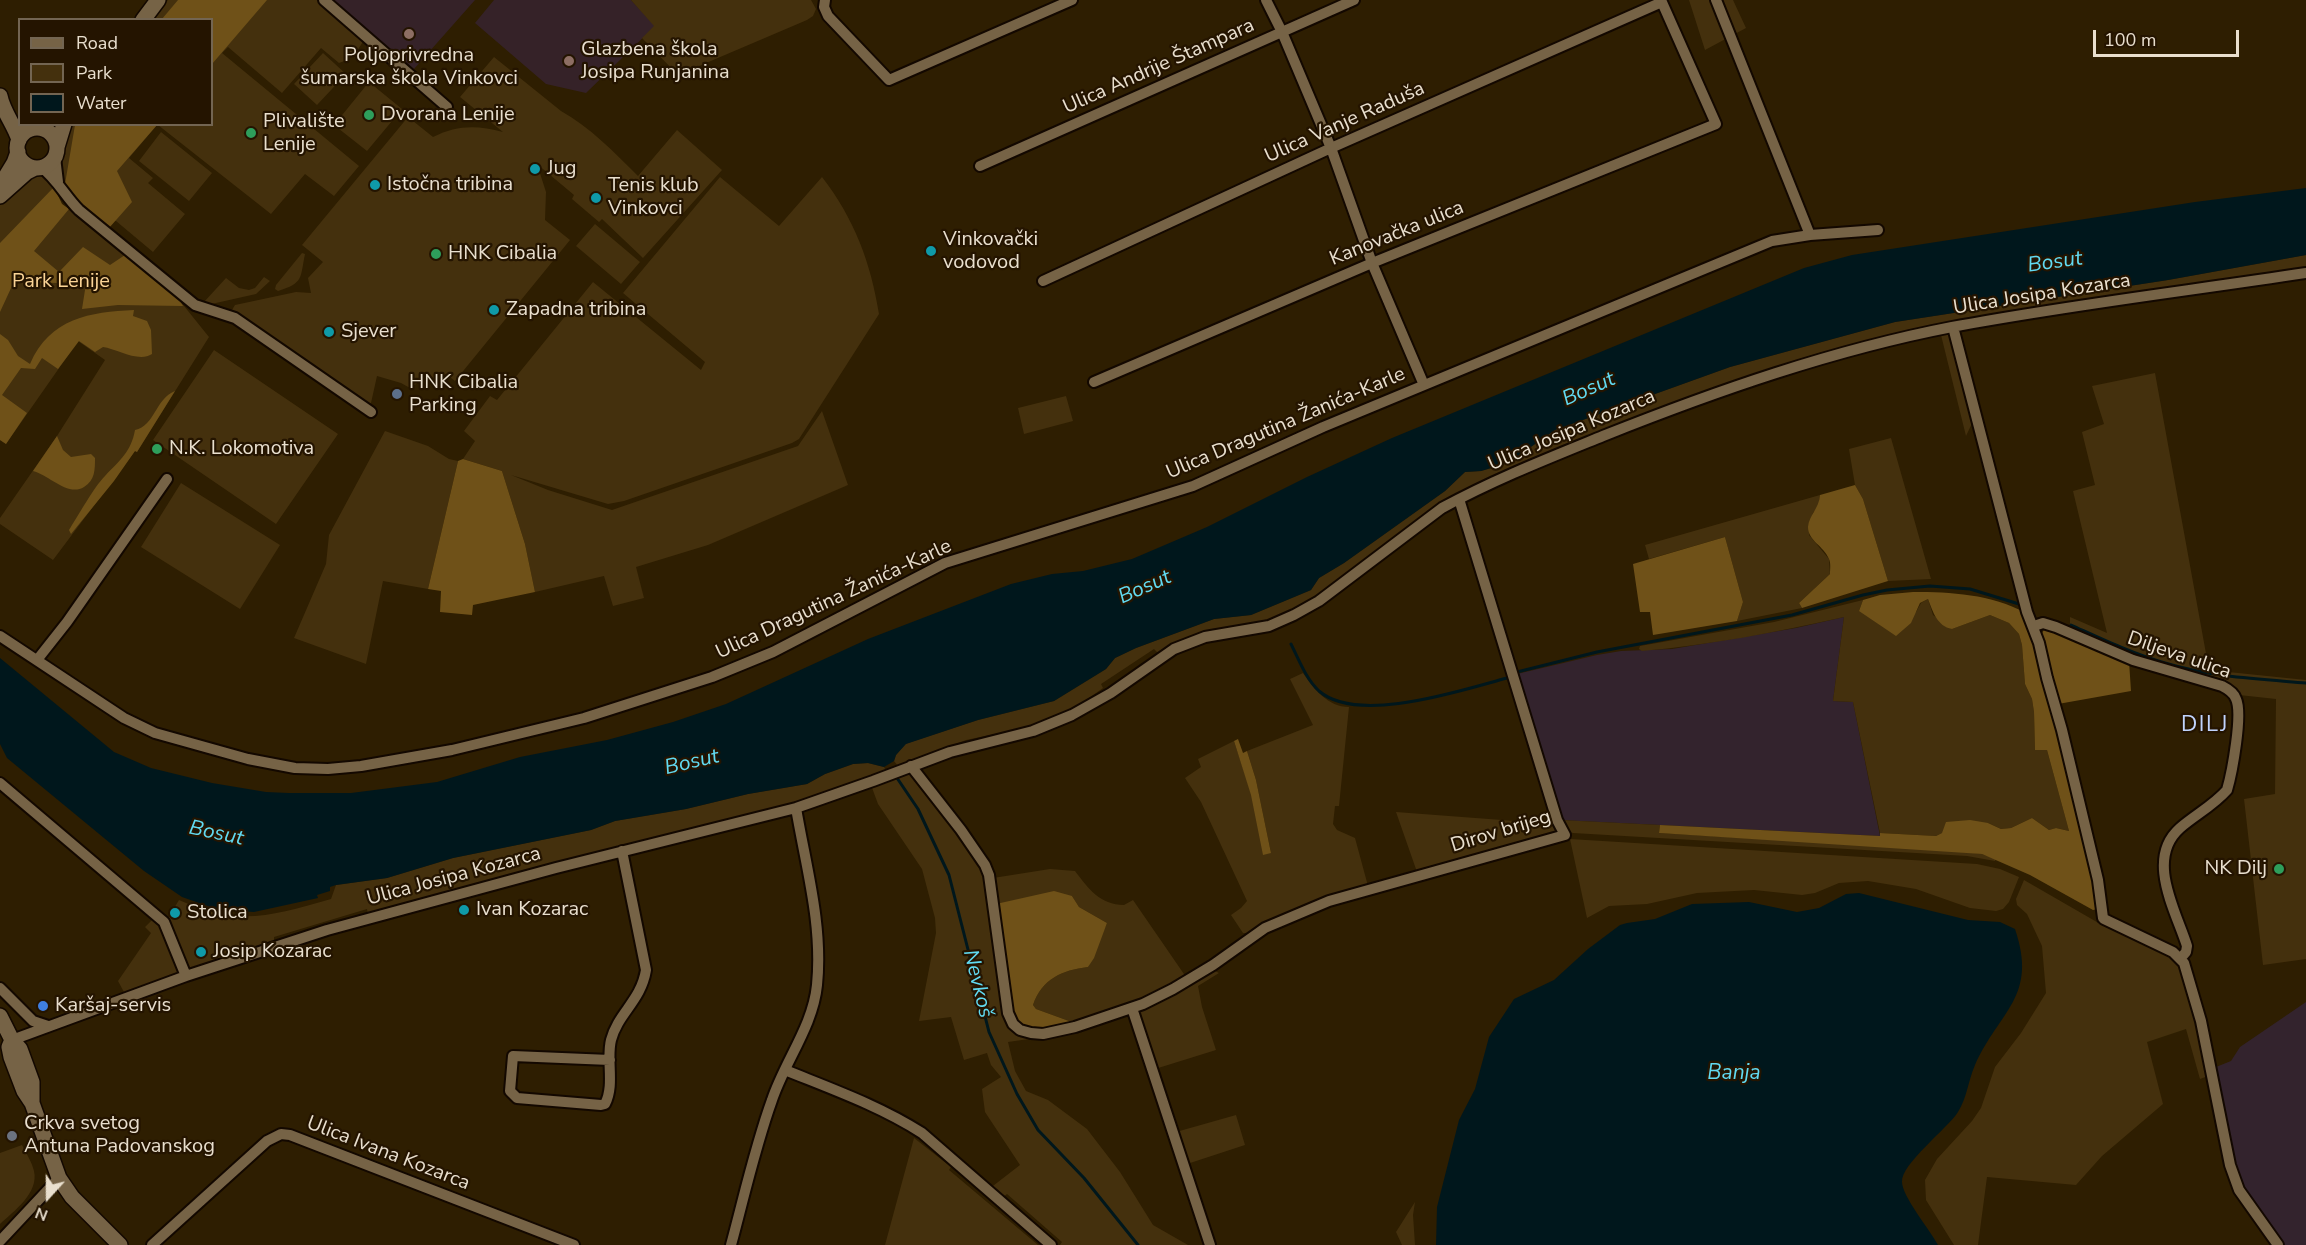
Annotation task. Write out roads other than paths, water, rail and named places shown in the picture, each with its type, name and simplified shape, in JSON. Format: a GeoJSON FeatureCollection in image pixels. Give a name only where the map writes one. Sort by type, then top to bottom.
{"type":"FeatureCollection","features":[{"type":"Feature","properties":{"kind":"main road"},"geometry":{"type":"LineString","coordinates":[[144,18],[158,0]]}},
{"type":"Feature","properties":{"kind":"main road"},"geometry":{"type":"LineString","coordinates":[[0,90],[18,113]]}},
{"type":"Feature","properties":{"kind":"main road"},"geometry":{"type":"LineString","coordinates":[[0,96],[2,106],[16,131],[24,163],[38,168]]}},
{"type":"Feature","properties":{"kind":"main road"},"geometry":{"type":"LineString","coordinates":[[0,186],[14,163],[22,135],[36,126],[49,131],[53,136],[56,152]]}},
{"type":"Feature","properties":{"kind":"main road"},"geometry":{"type":"LineString","coordinates":[[0,196],[27,172],[47,165],[56,152],[63,126]]}},
{"type":"Feature","properties":{"kind":"main road"},"geometry":{"type":"LineString","coordinates":[[0,1016],[12,1040],[20,1049],[32,1082],[32,1103],[59,1178],[72,1197],[120,1245]]}},
{"type":"Feature","properties":{"kind":"street"},"geometry":{"type":"LineString","coordinates":[[324,0],[447,107]]}},
{"type":"Feature","properties":{"kind":"street"},"geometry":{"type":"LineString","coordinates":[[824,3],[828,16],[889,80],[1072,0]]}},
{"type":"Feature","properties":{"kind":"street"},"geometry":{"type":"LineString","coordinates":[[1266,0],[1331,148],[1372,263],[1424,385]]}},
{"type":"Feature","properties":{"kind":"street","name":"Ulica Andrije Štampara"},"geometry":{"type":"LineString","coordinates":[[980,166],[1354,0]]}},
{"type":"Feature","properties":{"kind":"street"},"geometry":{"type":"LineString","coordinates":[[1716,0],[1810,235]]}},
{"type":"Feature","properties":{"kind":"street","name":"Kanovačka ulica"},"geometry":{"type":"LineString","coordinates":[[1094,382],[1372,263],[1716,124],[1662,1]]}},
{"type":"Feature","properties":{"kind":"street","name":"Ulica Vanje Raduša"},"geometry":{"type":"LineString","coordinates":[[1043,281],[1331,148],[1662,1]]}},
{"type":"Feature","properties":{"kind":"street"},"geometry":{"type":"LineString","coordinates":[[56,152],[58,183]]}},
{"type":"Feature","properties":{"kind":"street"},"geometry":{"type":"LineString","coordinates":[[38,168],[58,183],[66,197],[79,210],[195,305],[235,318],[371,412]]}},
{"type":"Feature","properties":{"kind":"street","name":"Ulica Dragutina Žanića-Karle"},"geometry":{"type":"LineString","coordinates":[[0,636],[124,718],[155,733],[248,759],[295,768],[328,769],[361,766],[452,750],[584,718],[712,677],[773,652],[945,563],[1193,486],[1323,427],[1772,241],[1810,235],[1878,230]]}},
{"type":"Feature","properties":{"kind":"street","name":"Ulica Josipa Kozarca"},"geometry":{"type":"LineString","coordinates":[[12,1040],[186,976],[327,930],[456,894],[795,808],[970,746],[1033,731],[1072,716],[1111,693],[1174,649],[1205,637],[1269,626],[1294,615],[1318,601],[1442,508],[1459,499],[1552,457],[1685,403],[1851,351],[1953,327],[2306,273]]}},
{"type":"Feature","properties":{"kind":"street"},"geometry":{"type":"LineString","coordinates":[[1953,327],[2027,612],[2034,626],[2091,850],[2100,891],[2103,919],[2173,952],[2180,959]]}},
{"type":"Feature","properties":{"kind":"street"},"geometry":{"type":"LineString","coordinates":[[37,660],[67,622],[167,479]]}},
{"type":"Feature","properties":{"kind":"street","name":"Dirov brijeg"},"geometry":{"type":"LineString","coordinates":[[906,768],[985,865],[991,883],[1008,1013],[1013,1024],[1020,1030],[1043,1034],[1061,1031],[1132,1008],[1180,984],[1272,925],[1329,900],[1564,835],[1557,820],[1459,499]]}},
{"type":"Feature","properties":{"kind":"street","name":"Diljeva ulica"},"geometry":{"type":"LineString","coordinates":[[2034,626],[2043,623],[2056,627],[2133,660],[2222,686],[2237,700],[2239,710],[2237,732],[2227,790],[2174,834],[2164,858],[2165,879],[2187,946],[2186,952],[2180,959],[2188,973],[2201,1021],[2230,1165],[2240,1190],[2278,1245]]}},
{"type":"Feature","properties":{"kind":"street"},"geometry":{"type":"LineString","coordinates":[[0,783],[164,922],[186,976]]}},
{"type":"Feature","properties":{"kind":"street"},"geometry":{"type":"LineString","coordinates":[[731,1245],[772,1098],[811,1012],[817,986],[817,933],[813,898],[795,808]]}},
{"type":"Feature","properties":{"kind":"street"},"geometry":{"type":"LineString","coordinates":[[610,1060],[513,1056],[510,1091],[516,1098],[601,1105],[605,1104],[608,1098],[610,1060],[609,1048],[612,1037],[616,1027],[636,1000],[644,983],[646,970],[622,851]]}},
{"type":"Feature","properties":{"kind":"street"},"geometry":{"type":"LineString","coordinates":[[0,988],[33,1020],[48,1026]]}},
{"type":"Feature","properties":{"kind":"street"},"geometry":{"type":"LineString","coordinates":[[1132,1008],[1210,1245]]}},
{"type":"Feature","properties":{"kind":"street"},"geometry":{"type":"LineString","coordinates":[[785,1070],[860,1100],[922,1133],[1051,1245]]}},
{"type":"Feature","properties":{"kind":"street","name":"Ulica Ivana Kozarca"},"geometry":{"type":"LineString","coordinates":[[152,1245],[267,1141],[281,1134],[290,1135],[574,1245]]}},
{"type":"Feature","properties":{"kind":"street"},"geometry":{"type":"LineString","coordinates":[[0,1241],[59,1178]]}},
{"type":"Feature","properties":{"kind":"water","name":"Bosut"},"geometry":{"type":"Polygon","coordinates":[[[2306,188],[2306,255],[2168,280],[1895,322],[1730,367],[1555,430],[1508,463],[1481,471],[1465,472],[1445,491],[1344,563],[1319,578],[1311,590],[1251,615],[1214,619],[1136,648],[1115,658],[1106,669],[1054,701],[978,720],[906,744],[896,755],[894,761],[884,767],[868,763],[853,764],[825,774],[807,784],[615,821],[591,830],[453,858],[387,878],[336,885],[330,887],[330,891],[317,895],[318,898],[254,912],[219,910],[182,897],[144,871],[7,758],[0,744],[0,658],[114,752],[151,768],[212,783],[266,792],[351,793],[437,782],[520,757],[607,740],[673,722],[726,704],[868,639],[1011,584],[1052,574],[1083,571],[1132,559],[1207,527],[1392,438],[1804,268],[1852,255],[2195,202],[2306,188]]]}},
{"type":"Feature","properties":{"kind":"water","name":"Banja"},"geometry":{"type":"Polygon","coordinates":[[[1859,893],[1968,920],[2000,922],[2015,929],[2021,952],[2022,971],[2019,987],[2013,1002],[1975,1065],[1961,1107],[1916,1156],[1902,1182],[1906,1196],[1938,1245],[1436,1245],[1437,1207],[1459,1120],[1475,1089],[1489,1037],[1514,999],[1554,980],[1588,949],[1620,925],[1655,919],[1692,904],[1749,902],[1797,912],[1819,908],[1846,894],[1859,893]]]}},
{"type":"Feature","properties":{"kind":"waterway"},"geometry":{"type":"LineString","coordinates":[[1517,672],[1597,652],[1792,615],[1887,590],[1930,586],[1970,589],[2019,604]]}},
{"type":"Feature","properties":{"kind":"waterway"},"geometry":{"type":"LineString","coordinates":[[2071,625],[2129,651],[2182,668],[2235,677],[2306,683]]}},
{"type":"Feature","properties":{"kind":"waterway"},"geometry":{"type":"LineString","coordinates":[[1291,644],[1307,675],[1319,691],[1336,701],[1358,705],[1411,702],[1507,678]]}},
{"type":"Feature","properties":{"kind":"waterway","name":"Nevkoš"},"geometry":{"type":"LineString","coordinates":[[895,775],[918,809],[949,875],[989,1032],[1017,1094],[1038,1130],[1084,1178],[1138,1245]]}},
{"type":"Feature","properties":{"kind":"place","name":"Poljoprivredna šumarska škola Vinkovci"},"geometry":{"type":"Point","coordinates":[409,34]}},
{"type":"Feature","properties":{"kind":"place","name":"Glazbena škola Josipa Runjanina"},"geometry":{"type":"Point","coordinates":[569,61]}},
{"type":"Feature","properties":{"kind":"place","name":"Dvorana Lenije"},"geometry":{"type":"Point","coordinates":[369,115]}},
{"type":"Feature","properties":{"kind":"place","name":"Plivalište Lenije"},"geometry":{"type":"Point","coordinates":[251,133]}},
{"type":"Feature","properties":{"kind":"place","name":"Jug"},"geometry":{"type":"Point","coordinates":[535,169]}},
{"type":"Feature","properties":{"kind":"place","name":"Istočna tribina"},"geometry":{"type":"Point","coordinates":[375,185]}},
{"type":"Feature","properties":{"kind":"place","name":"Tenis klub Vinkovci"},"geometry":{"type":"Point","coordinates":[596,198]}},
{"type":"Feature","properties":{"kind":"place","name":"Vinkovački vodovod"},"geometry":{"type":"Point","coordinates":[931,251]}},
{"type":"Feature","properties":{"kind":"place","name":"HNK Cibalia"},"geometry":{"type":"Point","coordinates":[436,254]}},
{"type":"Feature","properties":{"kind":"place","name":"Zapadna tribina"},"geometry":{"type":"Point","coordinates":[494,310]}},
{"type":"Feature","properties":{"kind":"place","name":"Sjever"},"geometry":{"type":"Point","coordinates":[329,332]}},
{"type":"Feature","properties":{"kind":"place","name":"HNK Cibalia Parking"},"geometry":{"type":"Point","coordinates":[397,394]}},
{"type":"Feature","properties":{"kind":"place","name":"N.K. Lokomotiva"},"geometry":{"type":"Point","coordinates":[157,449]}},
{"type":"Feature","properties":{"kind":"place","name":"NK Dilj"},"geometry":{"type":"Point","coordinates":[2279,869]}},
{"type":"Feature","properties":{"kind":"place","name":"Ivan Kozarac"},"geometry":{"type":"Point","coordinates":[464,910]}},
{"type":"Feature","properties":{"kind":"place","name":"Stolica"},"geometry":{"type":"Point","coordinates":[175,913]}},
{"type":"Feature","properties":{"kind":"place","name":"Josip Kozarac"},"geometry":{"type":"Point","coordinates":[201,952]}},
{"type":"Feature","properties":{"kind":"place","name":"Karšaj-servis"},"geometry":{"type":"Point","coordinates":[43,1006]}},
{"type":"Feature","properties":{"kind":"place","name":"Crkva svetog Antuna Padovanskog"},"geometry":{"type":"Point","coordinates":[12,1136]}},
{"type":"Feature","properties":{"kind":"district","name":"DILJ"},"geometry":{"type":"Point","coordinates":[2205,726]}},
{"type":"Feature","properties":{"kind":"park label","name":"Park Lenije"},"geometry":{"type":"Point","coordinates":[61,282]}}]}
